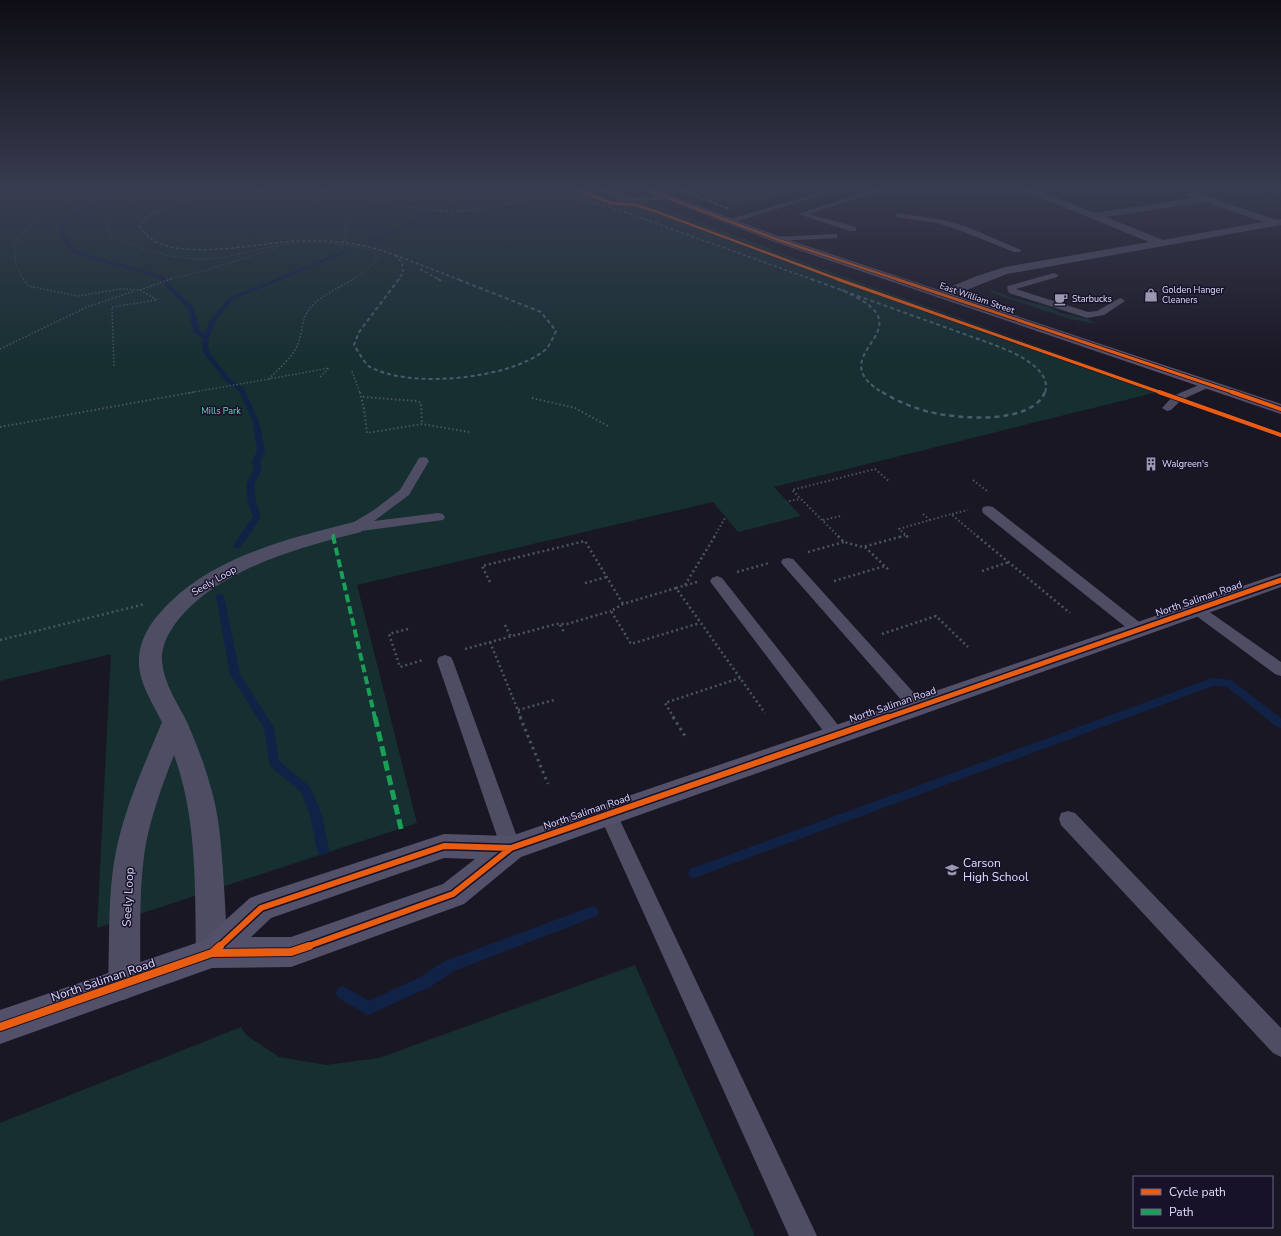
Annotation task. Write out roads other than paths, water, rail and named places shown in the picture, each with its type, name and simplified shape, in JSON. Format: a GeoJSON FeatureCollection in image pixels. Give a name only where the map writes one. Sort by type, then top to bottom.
{"type":"FeatureCollection","features":[{"type":"Feature","properties":{"kind":"main road","name":"East William Street"},"geometry":{"type":"LineString","coordinates":[[805,248],[1281,409]]}},
{"type":"Feature","properties":{"kind":"main road","name":"North Saliman Road"},"geometry":{"type":"LineString","coordinates":[[0,1027],[212,953],[292,952],[453,894],[511,848],[1281,580]]}},
{"type":"Feature","properties":{"kind":"main road","name":"North Saliman Road"},"geometry":{"type":"LineString","coordinates":[[212,953],[261,908],[444,846],[511,848]]}},
{"type":"Feature","properties":{"kind":"street"},"geometry":{"type":"LineString","coordinates":[[942,295],[1005,271],[1137,248]]}},
{"type":"Feature","properties":{"kind":"street","name":"Seely Loop"},"geometry":{"type":"LineString","coordinates":[[212,953],[207,844],[203,810],[195,777],[174,722],[157,689],[151,669],[150,654],[152,643],[157,633],[180,603],[201,586],[248,562],[354,528]]}},
{"type":"Feature","properties":{"kind":"street","name":"Seely Loop"},"geometry":{"type":"LineString","coordinates":[[124,984],[129,863],[133,841],[142,807],[174,722]]}},
{"type":"Feature","properties":{"kind":"lane"},"geometry":{"type":"LineString","coordinates":[[1011,248],[1017,250]]}},
{"type":"Feature","properties":{"kind":"lane"},"geometry":{"type":"LineString","coordinates":[[1054,275],[1016,286],[1011,288],[1012,291],[1088,316],[1094,316],[1121,301]]}},
{"type":"Feature","properties":{"kind":"lane"},"geometry":{"type":"LineString","coordinates":[[1167,408],[1177,398],[1208,384]]}},
{"type":"Feature","properties":{"kind":"lane","name":"Seely Loop"},"geometry":{"type":"LineString","coordinates":[[354,528],[379,513],[405,492],[423,461]]}},
{"type":"Feature","properties":{"kind":"lane"},"geometry":{"type":"LineString","coordinates":[[988,510],[1138,629]]}},
{"type":"Feature","properties":{"kind":"lane","name":"Seely Loop"},"geometry":{"type":"LineString","coordinates":[[354,528],[438,517]]}},
{"type":"Feature","properties":{"kind":"lane"},"geometry":{"type":"LineString","coordinates":[[788,562],[917,707]]}},
{"type":"Feature","properties":{"kind":"lane"},"geometry":{"type":"LineString","coordinates":[[717,581],[836,735]]}},
{"type":"Feature","properties":{"kind":"lane"},"geometry":{"type":"LineString","coordinates":[[1196,609],[1281,670]]}},
{"type":"Feature","properties":{"kind":"lane"},"geometry":{"type":"LineString","coordinates":[[438,659],[511,848]]}},
{"type":"Feature","properties":{"kind":"lane"},"geometry":{"type":"LineString","coordinates":[[608,814],[803,1236]]}},
{"type":"Feature","properties":{"kind":"lane"},"geometry":{"type":"LineString","coordinates":[[1068,819],[1281,1045]]}},
{"type":"Feature","properties":{"kind":"waterway"},"geometry":{"type":"LineString","coordinates":[[70,248],[72,250],[87,256],[161,277],[172,290],[191,307],[197,333],[206,337]]}},
{"type":"Feature","properties":{"kind":"waterway"},"geometry":{"type":"LineString","coordinates":[[206,337],[214,319],[231,299],[347,251]]}},
{"type":"Feature","properties":{"kind":"waterway"},"geometry":{"type":"LineString","coordinates":[[206,337],[205,345],[207,354],[228,380],[242,390],[256,422],[261,451],[256,462],[258,469],[250,484],[252,502],[257,517],[237,546]]}},
{"type":"Feature","properties":{"kind":"waterway"},"geometry":{"type":"LineString","coordinates":[[220,596],[235,674],[269,728],[274,763],[305,789],[316,815],[323,850]]}},
{"type":"Feature","properties":{"kind":"waterway"},"geometry":{"type":"LineString","coordinates":[[694,873],[1212,682],[1228,683],[1281,724]]}},
{"type":"Feature","properties":{"kind":"waterway"},"geometry":{"type":"LineString","coordinates":[[343,993],[368,1008],[425,982],[450,966],[593,912]]}},
{"type":"Feature","properties":{"kind":"railway"},"geometry":{"type":"LineString","coordinates":[[175,248],[201,250],[234,248]]}},
{"type":"Feature","properties":{"kind":"railway"},"geometry":{"type":"LineString","coordinates":[[371,248],[395,255]]}},
{"type":"Feature","properties":{"kind":"railway"},"geometry":{"type":"LineString","coordinates":[[723,248],[814,280]]}},
{"type":"Feature","properties":{"kind":"railway"},"geometry":{"type":"LineString","coordinates":[[395,255],[460,280]]}},
{"type":"Feature","properties":{"kind":"railway"},"geometry":{"type":"LineString","coordinates":[[395,255],[403,267],[401,277],[399,279]]}},
{"type":"Feature","properties":{"kind":"railway"},"geometry":{"type":"LineString","coordinates":[[420,269],[440,280]]}},
{"type":"Feature","properties":{"kind":"railway"},"geometry":{"type":"LineString","coordinates":[[399,279],[359,332],[354,345],[363,360],[370,367],[388,374],[410,378],[460,378],[509,368],[529,360],[545,350],[556,331],[541,312],[457,279]]}},
{"type":"Feature","properties":{"kind":"railway"},"geometry":{"type":"LineString","coordinates":[[811,279],[844,291]]}},
{"type":"Feature","properties":{"kind":"railway"},"geometry":{"type":"LineString","coordinates":[[844,291],[992,344],[1019,356],[1028,361],[1043,375],[1046,384],[1045,393]]}},
{"type":"Feature","properties":{"kind":"railway"},"geometry":{"type":"LineString","coordinates":[[844,291],[866,303],[877,314],[879,324],[877,333],[862,361],[862,371],[868,382],[883,393]]}},
{"type":"Feature","properties":{"kind":"railway"},"geometry":{"type":"LineString","coordinates":[[882,392],[905,404],[942,415],[975,417],[1010,415],[1025,410],[1037,403],[1045,392]]}},
{"type":"Feature","properties":{"kind":"place","name":"Golden Hanger Cleaners"},"geometry":{"type":"Point","coordinates":[1151,295]}},
{"type":"Feature","properties":{"kind":"place","name":"Starbucks"},"geometry":{"type":"Point","coordinates":[1061,299]}},
{"type":"Feature","properties":{"kind":"place","name":"Walgreen's"},"geometry":{"type":"Point","coordinates":[1151,464]}},
{"type":"Feature","properties":{"kind":"place","name":"Carson High School"},"geometry":{"type":"Point","coordinates":[952,870]}},
{"type":"Feature","properties":{"kind":"park label","name":"Mills Park"},"geometry":{"type":"Point","coordinates":[221,411]}}]}
